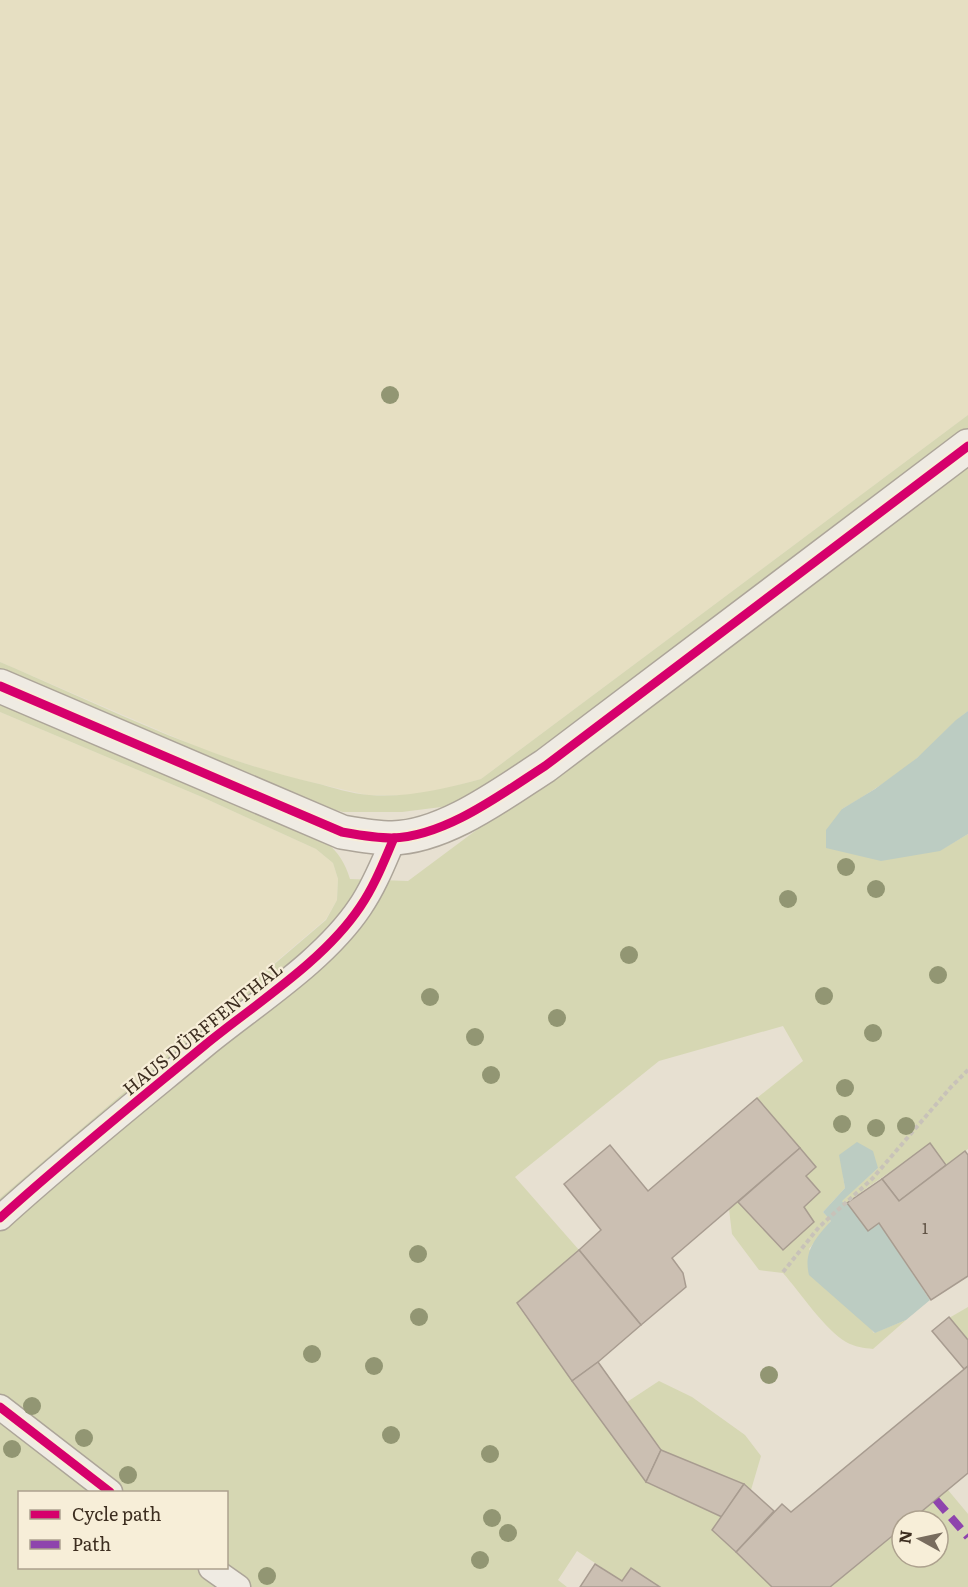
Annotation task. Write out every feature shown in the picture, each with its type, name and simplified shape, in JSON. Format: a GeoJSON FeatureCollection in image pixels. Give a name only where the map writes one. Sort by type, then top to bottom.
{"type":"FeatureCollection","features":[{"type":"Feature","properties":{"kind":"street"},"geometry":{"type":"LineString","coordinates":[[0,686],[342,832],[368,837],[394,838],[416,834],[449,823],[477,809],[545,766],[968,446]]}},
{"type":"Feature","properties":{"kind":"lane","name":"HAUS DÜRFFENTHAL"},"geometry":{"type":"LineString","coordinates":[[0,1218],[206,1044],[314,959],[360,908],[378,877],[394,838]]}},
{"type":"Feature","properties":{"kind":"lane"},"geometry":{"type":"LineString","coordinates":[[0,1407],[109,1491]]}},
{"type":"Feature","properties":{"kind":"lane"},"geometry":{"type":"LineString","coordinates":[[212,1569],[238,1587]]}},
{"type":"Feature","properties":{"kind":"path"},"geometry":{"type":"LineString","coordinates":[[783,1272],[828,1218],[872,1179],[968,1070]]}},
{"type":"Feature","properties":{"kind":"shaded area"},"geometry":{"type":"Polygon","coordinates":[[[0,0],[968,0],[968,415],[481,779],[411,795],[367,795],[280,775],[207,751],[0,662],[0,0]]]}},
{"type":"Feature","properties":{"kind":"shaded area"},"geometry":{"type":"Polygon","coordinates":[[[968,711],[968,834],[940,851],[881,861],[826,848],[826,830],[842,809],[875,789],[917,758],[968,711]]]}},
{"type":"Feature","properties":{"kind":"shaded area"},"geometry":{"type":"Polygon","coordinates":[[[0,712],[202,797],[316,849],[333,863],[338,879],[337,900],[326,919],[0,1198],[0,712]]]}},
{"type":"Feature","properties":{"kind":"shaded area"},"geometry":{"type":"Polygon","coordinates":[[[857,1142],[873,1151],[878,1168],[842,1201],[844,1204],[847,1203],[868,1230],[879,1223],[930,1300],[906,1320],[875,1333],[809,1275],[808,1267],[812,1245],[831,1221],[823,1212],[845,1188],[839,1155],[857,1142]]]}},
{"type":"Feature","properties":{"kind":"green space"},"geometry":{"type":"Polygon","coordinates":[[[968,415],[968,432],[498,783],[457,805],[402,812],[343,812],[317,805],[0,673],[0,662],[155,730],[234,760],[348,792],[383,796],[411,794],[481,779],[968,415]]]}},
{"type":"Feature","properties":{"kind":"green space"},"geometry":{"type":"Polygon","coordinates":[[[968,464],[968,711],[907,766],[842,809],[939,851],[968,834],[968,1149],[946,1165],[930,1144],[844,1204],[841,1201],[878,1168],[843,1176],[845,1188],[823,1212],[831,1221],[809,1249],[874,1333],[906,1320],[873,1349],[849,1344],[830,1329],[783,1273],[759,1270],[732,1234],[729,1209],[738,1202],[782,1250],[814,1222],[804,1207],[820,1192],[806,1176],[815,1167],[757,1098],[803,1061],[783,1026],[659,1061],[515,1177],[579,1250],[517,1303],[646,1482],[722,1517],[712,1530],[772,1587],[660,1587],[631,1568],[622,1581],[577,1551],[558,1580],[567,1587],[0,1587],[0,1198],[326,920],[337,900],[338,879],[333,863],[316,849],[202,797],[0,712],[0,702],[326,842],[341,859],[350,879],[408,881],[968,464]]]}},
{"type":"Feature","properties":{"kind":"green space"},"geometry":{"type":"Polygon","coordinates":[[[968,1307],[968,1340],[949,1318],[968,1307]]]}},
{"type":"Feature","properties":{"kind":"green space"},"geometry":{"type":"Polygon","coordinates":[[[659,1381],[692,1397],[745,1435],[761,1456],[751,1490],[744,1484],[661,1450],[627,1402],[659,1381]]]}},
{"type":"Feature","properties":{"kind":"green space"},"geometry":{"type":"Polygon","coordinates":[[[948,1490],[968,1514],[968,1587],[830,1587],[890,1538],[890,1569],[950,1569],[950,1509],[925,1509],[948,1490]]]}},
{"type":"Feature","properties":{"kind":"building"},"geometry":{"type":"Polygon","coordinates":[[[757,1098],[800,1148],[672,1258],[683,1273],[686,1287],[641,1325],[579,1250],[601,1230],[564,1184],[610,1145],[648,1191],[757,1098]]]}},
{"type":"Feature","properties":{"kind":"building"},"geometry":{"type":"Polygon","coordinates":[[[930,1143],[946,1165],[899,1201],[882,1179],[930,1143]]]}},
{"type":"Feature","properties":{"kind":"building"},"geometry":{"type":"Polygon","coordinates":[[[800,1148],[816,1167],[806,1176],[820,1192],[804,1207],[814,1222],[783,1250],[738,1202],[800,1148]]]}},
{"type":"Feature","properties":{"kind":"building"},"geometry":{"type":"Polygon","coordinates":[[[965,1151],[968,1155],[968,1276],[931,1300],[879,1223],[868,1231],[847,1203],[882,1179],[899,1201],[965,1151]]]}},
{"type":"Feature","properties":{"kind":"building"},"geometry":{"type":"Polygon","coordinates":[[[579,1250],[641,1325],[572,1381],[517,1303],[579,1250]]]}},
{"type":"Feature","properties":{"kind":"building"},"geometry":{"type":"Polygon","coordinates":[[[949,1317],[968,1340],[968,1366],[964,1369],[932,1331],[949,1317]]]}},
{"type":"Feature","properties":{"kind":"building"},"geometry":{"type":"Polygon","coordinates":[[[598,1362],[661,1450],[646,1482],[572,1381],[598,1362]]]}},
{"type":"Feature","properties":{"kind":"building"},"geometry":{"type":"Polygon","coordinates":[[[968,1366],[968,1473],[924,1509],[890,1509],[890,1538],[830,1587],[772,1587],[736,1552],[782,1504],[791,1512],[968,1366]]]}},
{"type":"Feature","properties":{"kind":"building"},"geometry":{"type":"Polygon","coordinates":[[[661,1450],[744,1484],[722,1517],[646,1482],[661,1450]]]}},
{"type":"Feature","properties":{"kind":"building"},"geometry":{"type":"Polygon","coordinates":[[[744,1484],[774,1511],[736,1552],[712,1530],[744,1484]]]}},
{"type":"Feature","properties":{"kind":"building"},"geometry":{"type":"Polygon","coordinates":[[[595,1564],[622,1581],[631,1568],[660,1587],[580,1587],[595,1564]]]}},
{"type":"Feature","properties":{"kind":"marked path"},"geometry":{"type":"LineString","coordinates":[[936,1500],[968,1537]]}},
{"type":"Feature","properties":{"kind":"cycle path"},"geometry":{"type":"LineString","coordinates":[[0,686],[342,832],[386,838],[412,836],[453,822],[473,812],[545,766],[968,446]]}},
{"type":"Feature","properties":{"kind":"cycle path"},"geometry":{"type":"LineString","coordinates":[[0,1218],[101,1130],[288,981],[328,946],[365,899],[394,838]]}},
{"type":"Feature","properties":{"kind":"cycle path"},"geometry":{"type":"LineString","coordinates":[[0,1407],[109,1491]]}}]}
